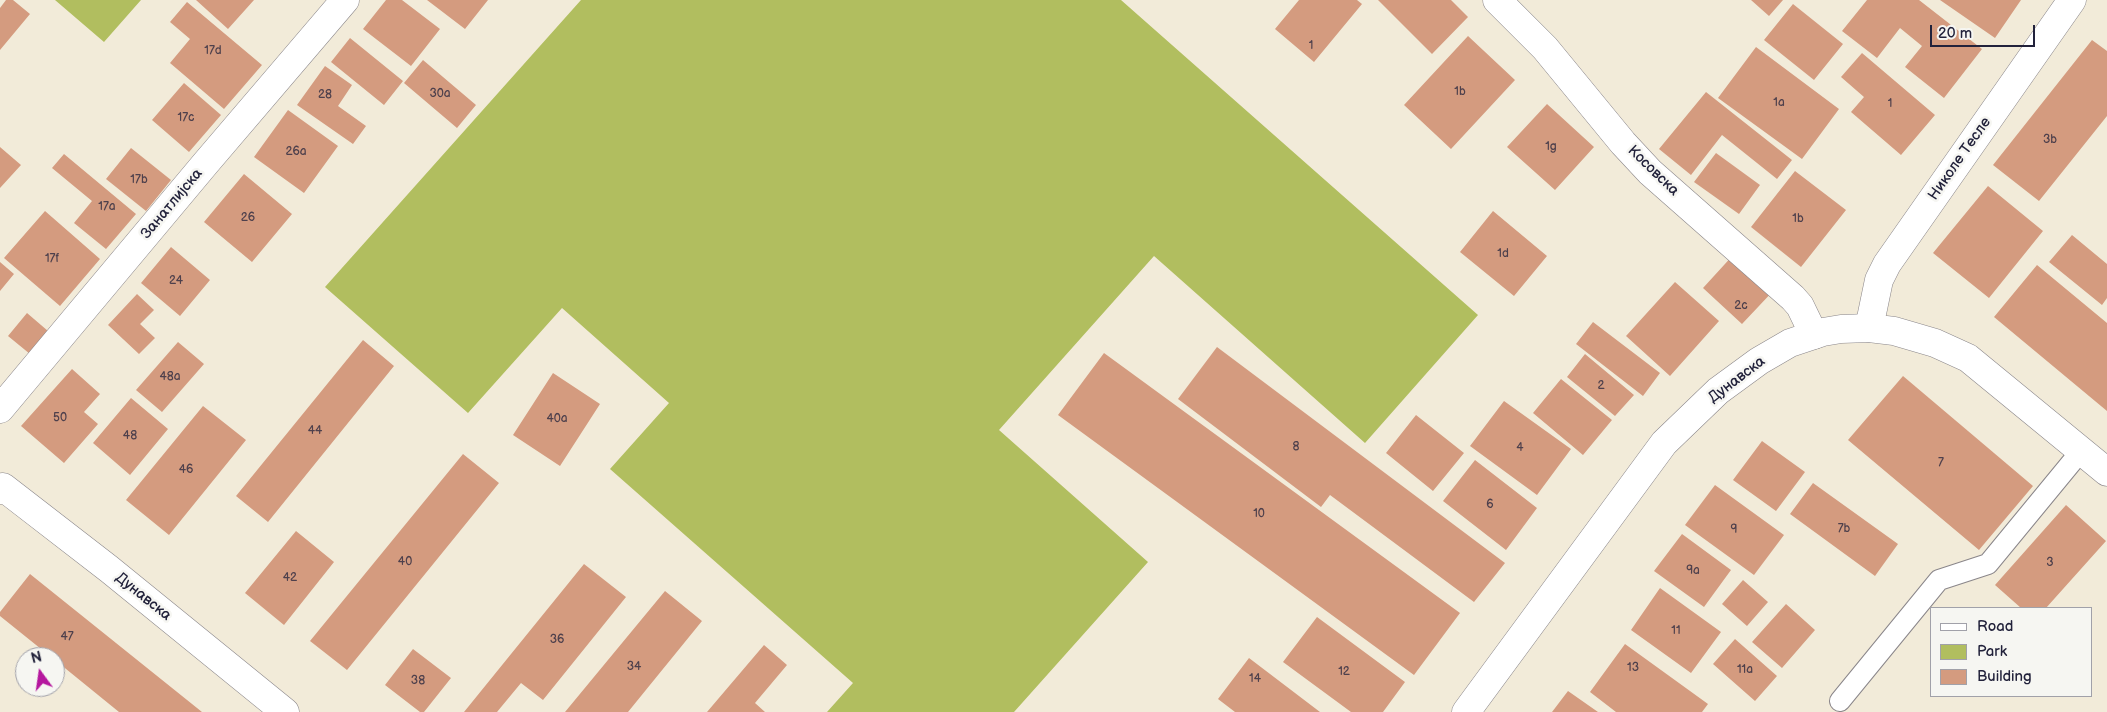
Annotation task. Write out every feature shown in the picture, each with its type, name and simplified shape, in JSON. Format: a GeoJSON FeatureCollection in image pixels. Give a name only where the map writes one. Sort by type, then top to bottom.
{"type":"FeatureCollection","features":[{"type":"Feature","properties":{"kind":"street","name":"Занатлијска"},"geometry":{"type":"LineString","coordinates":[[0,409],[205,164],[346,0]]}},
{"type":"Feature","properties":{"kind":"street","name":"Косовска"},"geometry":{"type":"LineString","coordinates":[[1497,0],[1545,48],[1650,172],[1793,298],[1803,312],[1814,335]]}},
{"type":"Feature","properties":{"kind":"street","name":"Николе Тесле"},"geometry":{"type":"LineString","coordinates":[[1869,328],[1879,280],[1887,264],[2072,0]]}},
{"type":"Feature","properties":{"kind":"street","name":"Дунавска"},"geometry":{"type":"LineString","coordinates":[[1466,712],[1664,443],[1718,391],[1758,362],[1790,343],[1841,329],[1869,328],[1894,331],[1935,343],[1968,358],[2107,472]]}},
{"type":"Feature","properties":{"kind":"street","name":"Дунавска"},"geometry":{"type":"LineString","coordinates":[[1,487],[109,569],[285,712]]}},
{"type":"Feature","properties":{"kind":"lane"},"geometry":{"type":"LineString","coordinates":[[1840,701],[1940,580],[1988,564],[2081,451]]}},
{"type":"Feature","properties":{"kind":"green space"},"geometry":{"type":"Polygon","coordinates":[[[55,0],[141,0],[104,42],[55,0]]]}},
{"type":"Feature","properties":{"kind":"green space"},"geometry":{"type":"Polygon","coordinates":[[[581,0],[1121,0],[1478,315],[1365,443],[1154,256],[999,430],[1148,562],[1014,712],[827,712],[853,683],[610,469],[669,403],[562,308],[468,413],[325,287],[581,0]]]}},
{"type":"Feature","properties":{"kind":"building"},"geometry":{"type":"Polygon","coordinates":[[[6,0],[13,0],[30,14],[0,50],[0,8],[6,0]]]}},
{"type":"Feature","properties":{"kind":"building"},"geometry":{"type":"Polygon","coordinates":[[[196,0],[254,0],[228,29],[196,0]]]}},
{"type":"Feature","properties":{"kind":"building"},"geometry":{"type":"Polygon","coordinates":[[[386,0],[402,0],[440,29],[411,66],[363,29],[386,0]]]}},
{"type":"Feature","properties":{"kind":"building"},"geometry":{"type":"Polygon","coordinates":[[[427,0],[488,0],[465,29],[427,0]]]}},
{"type":"Feature","properties":{"kind":"building"},"geometry":{"type":"Polygon","coordinates":[[[1299,0],[1357,0],[1362,4],[1314,62],[1275,29],[1299,0]]]}},
{"type":"Feature","properties":{"kind":"building"},"geometry":{"type":"Polygon","coordinates":[[[1378,0],[1451,0],[1468,17],[1432,54],[1378,0]]]}},
{"type":"Feature","properties":{"kind":"building"},"geometry":{"type":"Polygon","coordinates":[[[1751,0],[1783,0],[1769,16],[1751,0]]]}},
{"type":"Feature","properties":{"kind":"building"},"geometry":{"type":"Polygon","coordinates":[[[1867,0],[1919,0],[1982,49],[1944,98],[1905,67],[1922,46],[1900,28],[1877,58],[1842,31],[1867,0]]]}},
{"type":"Feature","properties":{"kind":"building"},"geometry":{"type":"Polygon","coordinates":[[[1940,0],[2021,0],[1995,38],[1940,0]]]}},
{"type":"Feature","properties":{"kind":"building"},"geometry":{"type":"Polygon","coordinates":[[[187,2],[262,65],[224,109],[170,63],[190,39],[170,22],[187,2]]]}},
{"type":"Feature","properties":{"kind":"building"},"geometry":{"type":"Polygon","coordinates":[[[1793,4],[1843,44],[1814,80],[1764,40],[1793,4]]]}},
{"type":"Feature","properties":{"kind":"building"},"geometry":{"type":"Polygon","coordinates":[[[1468,36],[1515,80],[1451,149],[1404,105],[1468,36]]]}},
{"type":"Feature","properties":{"kind":"building"},"geometry":{"type":"Polygon","coordinates":[[[350,38],[403,81],[384,105],[331,62],[350,38]]]}},
{"type":"Feature","properties":{"kind":"building"},"geometry":{"type":"Polygon","coordinates":[[[2092,40],[2107,51],[2107,116],[2039,201],[1993,165],[2092,40]]]}},
{"type":"Feature","properties":{"kind":"building"},"geometry":{"type":"Polygon","coordinates":[[[1756,47],[1839,109],[1802,159],[1718,98],[1756,47]]]}},
{"type":"Feature","properties":{"kind":"building"},"geometry":{"type":"Polygon","coordinates":[[[1862,53],[1935,115],[1901,155],[1851,112],[1864,97],[1841,77],[1862,53]]]}},
{"type":"Feature","properties":{"kind":"building"},"geometry":{"type":"Polygon","coordinates":[[[423,60],[476,105],[457,128],[404,83],[423,60]]]}},
{"type":"Feature","properties":{"kind":"building"},"geometry":{"type":"Polygon","coordinates":[[[325,66],[352,85],[338,106],[366,126],[353,144],[297,105],[325,66]]]}},
{"type":"Feature","properties":{"kind":"building"},"geometry":{"type":"Polygon","coordinates":[[[184,83],[221,115],[189,152],[152,120],[184,83]]]}},
{"type":"Feature","properties":{"kind":"building"},"geometry":{"type":"Polygon","coordinates":[[[1706,92],[1792,160],[1777,179],[1722,135],[1691,175],[1659,149],[1706,92]]]}},
{"type":"Feature","properties":{"kind":"building"},"geometry":{"type":"Polygon","coordinates":[[[1547,104],[1594,147],[1555,190],[1507,147],[1547,104]]]}},
{"type":"Feature","properties":{"kind":"building"},"geometry":{"type":"Polygon","coordinates":[[[288,110],[338,146],[304,193],[254,157],[288,110]]]}},
{"type":"Feature","properties":{"kind":"building"},"geometry":{"type":"Polygon","coordinates":[[[0,147],[21,165],[0,188],[0,147]]]}},
{"type":"Feature","properties":{"kind":"building"},"geometry":{"type":"Polygon","coordinates":[[[131,148],[171,180],[146,211],[106,179],[131,148]]]}},
{"type":"Feature","properties":{"kind":"building"},"geometry":{"type":"Polygon","coordinates":[[[1716,153],[1760,185],[1739,214],[1694,182],[1716,153]]]}},
{"type":"Feature","properties":{"kind":"building"},"geometry":{"type":"Polygon","coordinates":[[[64,154],[136,214],[106,249],[74,223],[92,201],[52,168],[64,154]]]}},
{"type":"Feature","properties":{"kind":"building"},"geometry":{"type":"Polygon","coordinates":[[[1795,171],[1846,210],[1801,267],[1751,227],[1795,171]]]}},
{"type":"Feature","properties":{"kind":"building"},"geometry":{"type":"Polygon","coordinates":[[[244,174],[292,214],[252,262],[204,222],[244,174]]]}},
{"type":"Feature","properties":{"kind":"building"},"geometry":{"type":"Polygon","coordinates":[[[1988,186],[2043,231],[1989,298],[1933,253],[1988,186]]]}},
{"type":"Feature","properties":{"kind":"building"},"geometry":{"type":"Polygon","coordinates":[[[45,211],[100,259],[60,306],[4,258],[45,211]]]}},
{"type":"Feature","properties":{"kind":"building"},"geometry":{"type":"Polygon","coordinates":[[[1493,211],[1547,256],[1514,296],[1460,252],[1493,211]]]}},
{"type":"Feature","properties":{"kind":"building"},"geometry":{"type":"Polygon","coordinates":[[[2072,235],[2107,264],[2107,298],[2102,305],[2049,262],[2072,235]]]}},
{"type":"Feature","properties":{"kind":"building"},"geometry":{"type":"Polygon","coordinates":[[[171,247],[210,280],[180,316],[141,283],[171,247]]]}},
{"type":"Feature","properties":{"kind":"building"},"geometry":{"type":"Polygon","coordinates":[[[1735,253],[1775,289],[1742,324],[1703,288],[1735,253]]]}},
{"type":"Feature","properties":{"kind":"building"},"geometry":{"type":"Polygon","coordinates":[[[0,262],[14,274],[0,291],[0,262]]]}},
{"type":"Feature","properties":{"kind":"building"},"geometry":{"type":"Polygon","coordinates":[[[2037,265],[2107,323],[2107,411],[1994,317],[2037,265]]]}},
{"type":"Feature","properties":{"kind":"building"},"geometry":{"type":"Polygon","coordinates":[[[1675,282],[1719,321],[1670,376],[1626,336],[1675,282]]]}},
{"type":"Feature","properties":{"kind":"building"},"geometry":{"type":"Polygon","coordinates":[[[137,294],[154,310],[140,324],[155,338],[139,354],[108,325],[137,294]]]}},
{"type":"Feature","properties":{"kind":"building"},"geometry":{"type":"Polygon","coordinates":[[[27,313],[48,331],[30,354],[8,336],[27,313]]]}},
{"type":"Feature","properties":{"kind":"building"},"geometry":{"type":"Polygon","coordinates":[[[1593,322],[1660,373],[1643,396],[1576,344],[1593,322]]]}},
{"type":"Feature","properties":{"kind":"building"},"geometry":{"type":"Polygon","coordinates":[[[363,340],[394,366],[268,522],[236,496],[363,340]]]}},
{"type":"Feature","properties":{"kind":"building"},"geometry":{"type":"Polygon","coordinates":[[[178,342],[204,364],[162,412],[136,390],[178,342]]]}},
{"type":"Feature","properties":{"kind":"building"},"geometry":{"type":"Polygon","coordinates":[[[1217,347],[1505,563],[1474,602],[1330,495],[1321,507],[1178,399],[1217,347]]]}},
{"type":"Feature","properties":{"kind":"building"},"geometry":{"type":"Polygon","coordinates":[[[1104,353],[1460,613],[1414,675],[1058,415],[1104,353]]]}},
{"type":"Feature","properties":{"kind":"building"},"geometry":{"type":"Polygon","coordinates":[[[1585,354],[1634,395],[1615,416],[1567,377],[1585,354]]]}},
{"type":"Feature","properties":{"kind":"building"},"geometry":{"type":"Polygon","coordinates":[[[72,369],[100,394],[84,412],[98,424],[64,463],[21,426],[72,369]]]}},
{"type":"Feature","properties":{"kind":"building"},"geometry":{"type":"Polygon","coordinates":[[[553,373],[600,404],[560,466],[513,435],[553,373]]]}},
{"type":"Feature","properties":{"kind":"building"},"geometry":{"type":"Polygon","coordinates":[[[1903,376],[2033,486],[1979,550],[1848,440],[1903,376]]]}},
{"type":"Feature","properties":{"kind":"building"},"geometry":{"type":"Polygon","coordinates":[[[1561,379],[1612,420],[1583,455],[1533,413],[1561,379]]]}},
{"type":"Feature","properties":{"kind":"building"},"geometry":{"type":"Polygon","coordinates":[[[131,398],[168,429],[130,475],[93,443],[131,398]]]}},
{"type":"Feature","properties":{"kind":"building"},"geometry":{"type":"Polygon","coordinates":[[[1504,401],[1571,449],[1537,495],[1470,446],[1504,401]]]}},
{"type":"Feature","properties":{"kind":"building"},"geometry":{"type":"Polygon","coordinates":[[[203,406],[246,440],[169,535],[126,500],[203,406]]]}},
{"type":"Feature","properties":{"kind":"building"},"geometry":{"type":"Polygon","coordinates":[[[1416,415],[1464,453],[1433,491],[1386,453],[1416,415]]]}},
{"type":"Feature","properties":{"kind":"building"},"geometry":{"type":"Polygon","coordinates":[[[1762,441],[1805,472],[1776,511],[1733,480],[1762,441]]]}},
{"type":"Feature","properties":{"kind":"building"},"geometry":{"type":"Polygon","coordinates":[[[463,454],[499,483],[347,670],[310,641],[463,454]]]}},
{"type":"Feature","properties":{"kind":"building"},"geometry":{"type":"Polygon","coordinates":[[[1475,460],[1537,508],[1506,550],[1443,501],[1475,460]]]}},
{"type":"Feature","properties":{"kind":"building"},"geometry":{"type":"Polygon","coordinates":[[[1813,483],[1898,544],[1875,576],[1790,514],[1813,483]]]}},
{"type":"Feature","properties":{"kind":"building"},"geometry":{"type":"Polygon","coordinates":[[[1715,485],[1784,535],[1754,575],[1685,525],[1715,485]]]}},
{"type":"Feature","properties":{"kind":"building"},"geometry":{"type":"Polygon","coordinates":[[[2066,505],[2106,541],[2047,607],[2020,607],[1995,585],[2066,505]]]}},
{"type":"Feature","properties":{"kind":"building"},"geometry":{"type":"Polygon","coordinates":[[[296,531],[334,562],[284,625],[245,593],[296,531]]]}},
{"type":"Feature","properties":{"kind":"building"},"geometry":{"type":"Polygon","coordinates":[[[1682,534],[1731,570],[1704,607],[1654,571],[1682,534]]]}},
{"type":"Feature","properties":{"kind":"building"},"geometry":{"type":"Polygon","coordinates":[[[584,564],[626,597],[543,700],[521,683],[497,712],[464,712],[584,564]]]}},
{"type":"Feature","properties":{"kind":"building"},"geometry":{"type":"Polygon","coordinates":[[[30,574],[202,712],[119,712],[65,668],[65,647],[39,647],[0,616],[0,612],[30,574]]]}},
{"type":"Feature","properties":{"kind":"building"},"geometry":{"type":"Polygon","coordinates":[[[1743,580],[1768,602],[1747,626],[1722,604],[1743,580]]]}},
{"type":"Feature","properties":{"kind":"building"},"geometry":{"type":"Polygon","coordinates":[[[1660,588],[1721,632],[1691,673],[1631,630],[1660,588]]]}},
{"type":"Feature","properties":{"kind":"building"},"geometry":{"type":"Polygon","coordinates":[[[665,591],[702,621],[628,712],[565,712],[665,591]]]}},
{"type":"Feature","properties":{"kind":"building"},"geometry":{"type":"Polygon","coordinates":[[[1786,604],[1815,630],[1782,668],[1752,642],[1786,604]]]}},
{"type":"Feature","properties":{"kind":"building"},"geometry":{"type":"Polygon","coordinates":[[[1317,617],[1405,682],[1383,712],[1351,712],[1283,662],[1317,617]]]}},
{"type":"Feature","properties":{"kind":"building"},"geometry":{"type":"Polygon","coordinates":[[[1735,639],[1777,676],[1755,701],[1713,664],[1735,639]]]}},
{"type":"Feature","properties":{"kind":"building"},"geometry":{"type":"Polygon","coordinates":[[[1625,644],[1708,704],[1702,712],[1616,712],[1590,692],[1625,644]]]}},
{"type":"Feature","properties":{"kind":"building"},"geometry":{"type":"Polygon","coordinates":[[[764,645],[787,665],[755,703],[765,712],[707,712],[764,645]]]}},
{"type":"Feature","properties":{"kind":"building"},"geometry":{"type":"Polygon","coordinates":[[[413,649],[451,678],[424,712],[420,712],[385,685],[413,649]]]}},
{"type":"Feature","properties":{"kind":"building"},"geometry":{"type":"Polygon","coordinates":[[[1249,658],[1320,712],[1235,712],[1218,699],[1249,658]]]}},
{"type":"Feature","properties":{"kind":"building"},"geometry":{"type":"Polygon","coordinates":[[[1568,691],[1598,712],[1552,712],[1568,691]]]}}]}
